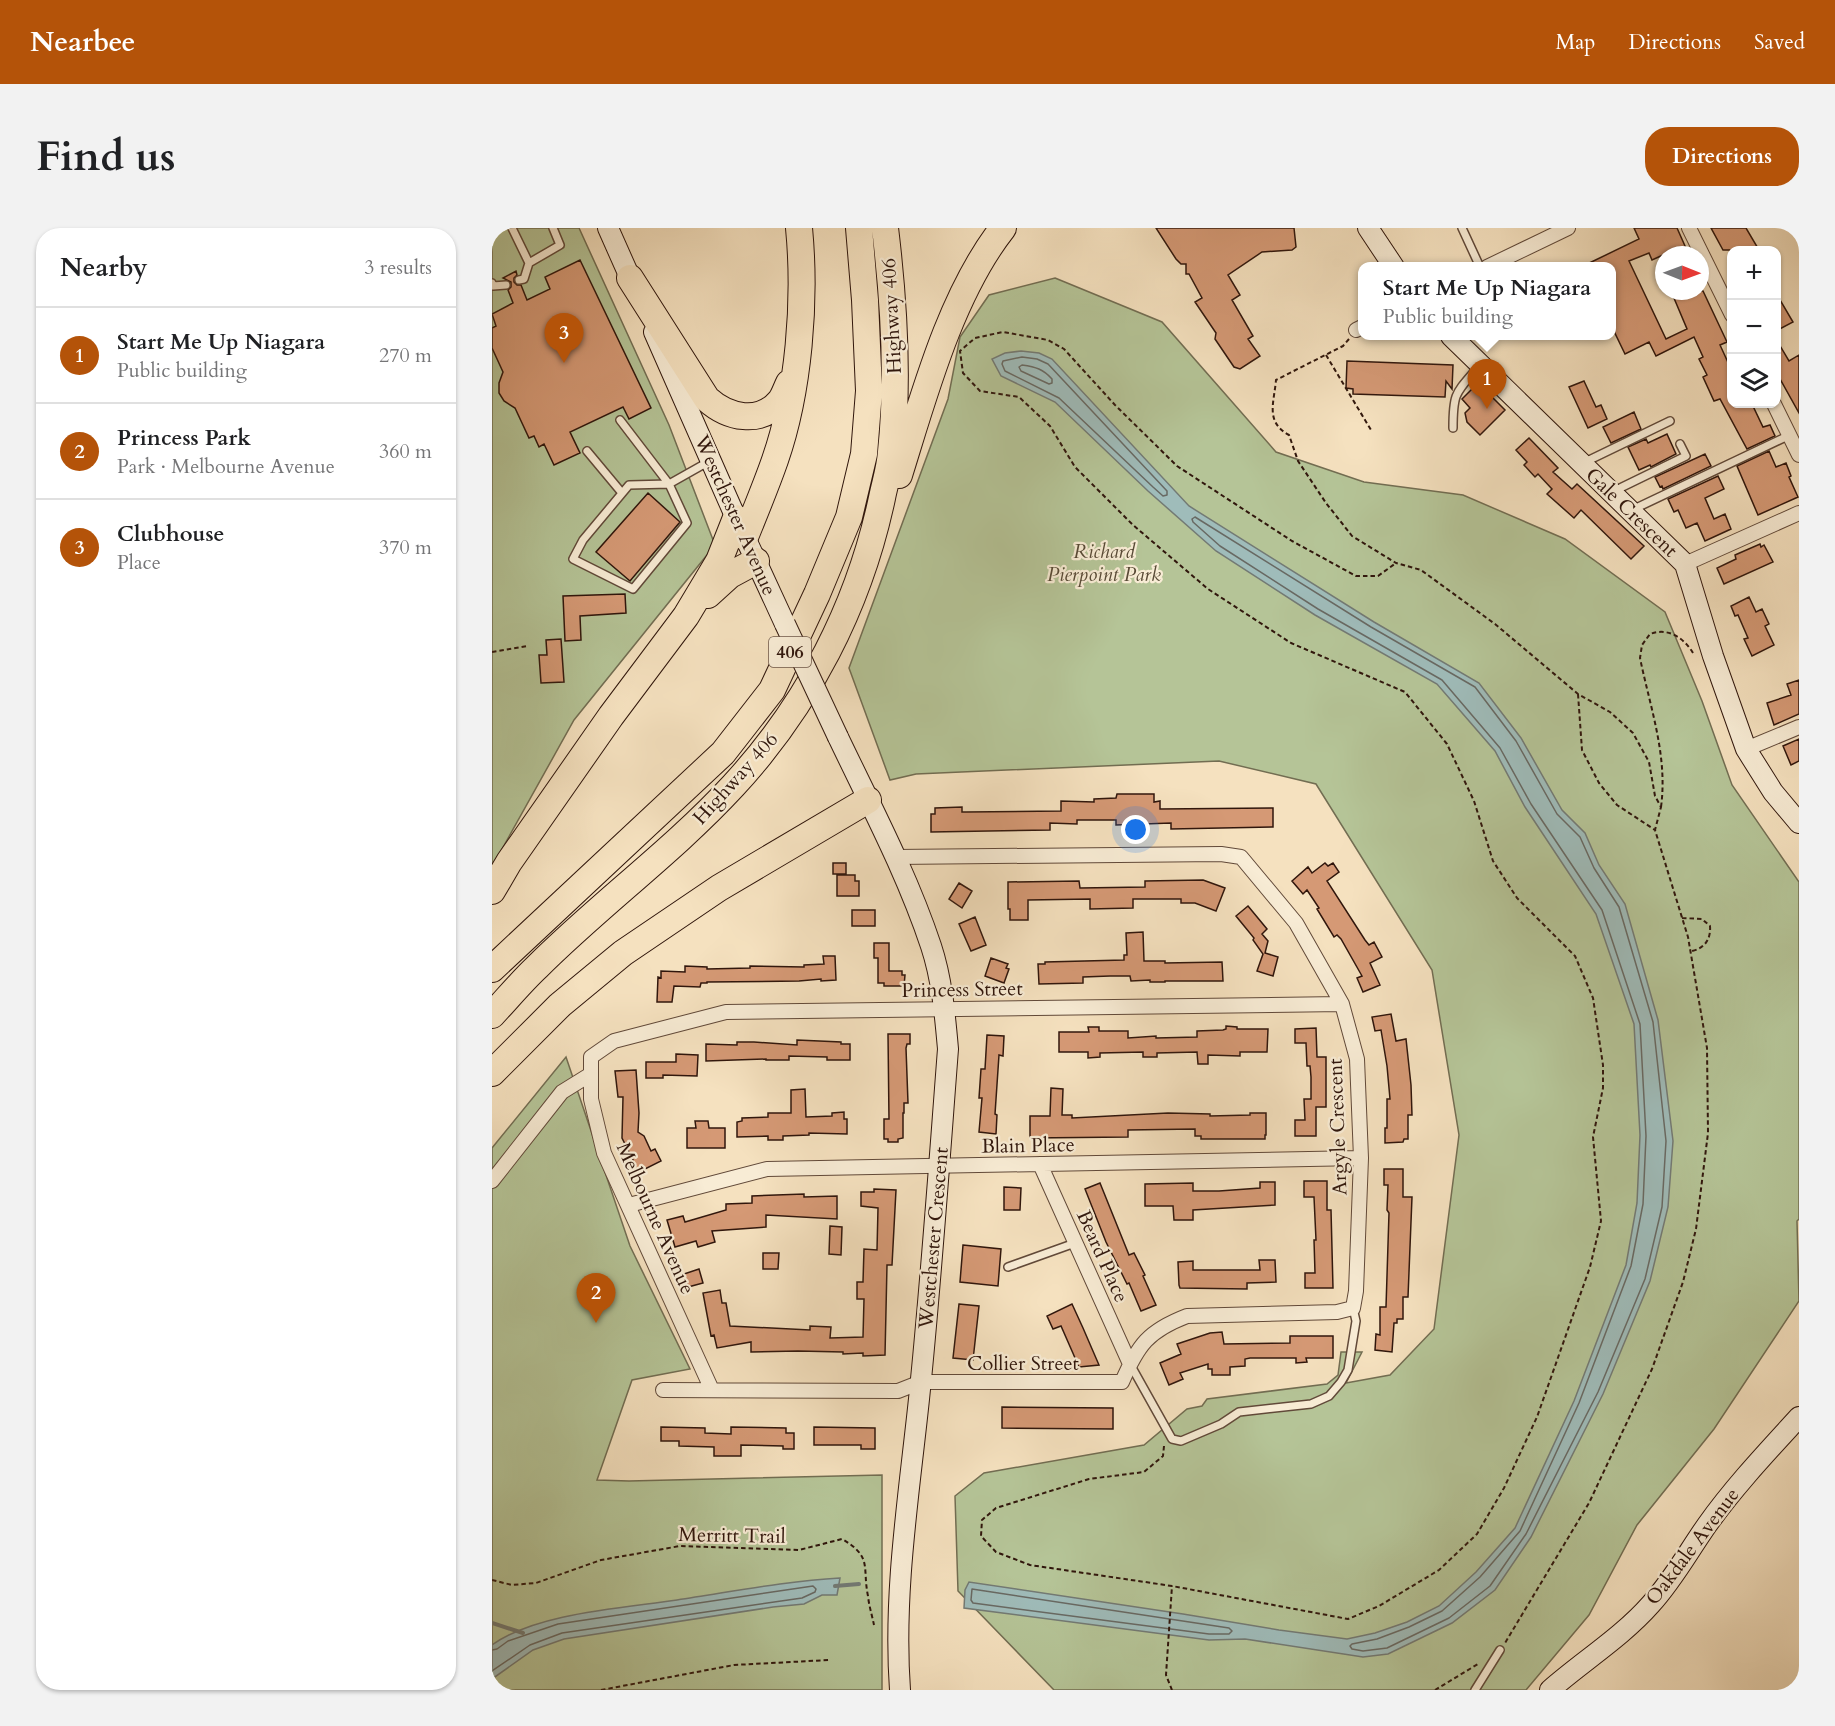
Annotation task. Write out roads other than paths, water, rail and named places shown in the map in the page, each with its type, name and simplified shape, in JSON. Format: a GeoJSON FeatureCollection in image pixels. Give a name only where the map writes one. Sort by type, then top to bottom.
{"type":"FeatureCollection","features":[{"type":"Feature","properties":{"kind":"highway"},"geometry":{"type":"LineString","coordinates":[[492,891],[509,862],[604,725],[686,616],[740,528],[776,459],[789,406],[800,331],[799,228]]}},
{"type":"Feature","properties":{"kind":"highway","name":"Highway 406"},"geometry":{"type":"LineString","coordinates":[[492,969],[723,753],[772,690],[817,594],[849,517],[864,454],[869,391],[859,228]]}},
{"type":"Feature","properties":{"kind":"highway","name":"Highway 406"},"geometry":{"type":"LineString","coordinates":[[492,1015],[537,966],[668,850],[732,787],[771,742],[832,646],[860,582],[878,519],[891,454],[895,378],[892,294],[885,228]]}},
{"type":"Feature","properties":{"kind":"highway"},"geometry":{"type":"LineString","coordinates":[[860,582],[890,504],[921,405],[948,330],[982,258],[1003,228]]}},
{"type":"Feature","properties":{"kind":"highway"},"geometry":{"type":"LineString","coordinates":[[630,278],[707,399],[716,408],[746,417],[772,409],[782,399],[796,366]]}},
{"type":"Feature","properties":{"kind":"highway"},"geometry":{"type":"LineString","coordinates":[[686,616],[730,575],[761,572]]}},
{"type":"Feature","properties":{"kind":"highway"},"geometry":{"type":"LineString","coordinates":[[492,1072],[560,1005],[623,953],[719,888],[868,800]]}},
{"type":"Feature","properties":{"kind":"main road","name":"Westchester Avenue"},"geometry":{"type":"LineString","coordinates":[[608,228],[740,528],[868,800]]}},
{"type":"Feature","properties":{"kind":"main road"},"geometry":{"type":"LineString","coordinates":[[1368,228],[1391,262]]}},
{"type":"Feature","properties":{"kind":"main road","name":"Gale Crescent"},"geometry":{"type":"LineString","coordinates":[[1455,340],[1686,564],[1713,656],[1746,749],[1773,792],[1799,823]]}},
{"type":"Feature","properties":{"kind":"main road","name":"Westchester Crescent"},"geometry":{"type":"LineString","coordinates":[[868,800],[895,857],[931,947],[945,1009],[948,1049],[921,1382],[901,1580],[900,1690]]}},
{"type":"Feature","properties":{"kind":"main road","name":"Oakdale Avenue"},"geometry":{"type":"LineString","coordinates":[[1550,1690],[1650,1606],[1672,1579],[1706,1527],[1741,1481],[1799,1417]]}},
{"type":"Feature","properties":{"kind":"street"},"geometry":{"type":"LineString","coordinates":[[1497,262],[1568,228]]}},
{"type":"Feature","properties":{"kind":"street"},"geometry":{"type":"LineString","coordinates":[[1689,228],[1727,307]]}},
{"type":"Feature","properties":{"kind":"street"},"geometry":{"type":"LineString","coordinates":[[1776,408],[1799,455]]}},
{"type":"Feature","properties":{"kind":"street"},"geometry":{"type":"LineString","coordinates":[[1686,564],[1799,513]]}},
{"type":"Feature","properties":{"kind":"street"},"geometry":{"type":"LineString","coordinates":[[1746,749],[1799,727]]}},
{"type":"Feature","properties":{"kind":"street","name":"Argyle Crescent"},"geometry":{"type":"LineString","coordinates":[[895,857],[1221,854],[1240,856],[1296,923],[1342,1004],[1357,1059],[1361,1158],[1356,1291],[1353,1308]]}},
{"type":"Feature","properties":{"kind":"street","name":"Princess Street"},"geometry":{"type":"LineString","coordinates":[[591,1057],[614,1041],[726,1012],[1342,1004]]}},
{"type":"Feature","properties":{"kind":"street","name":"Melbourne Avenue"},"geometry":{"type":"LineString","coordinates":[[591,1057],[591,1099],[604,1154],[712,1389]]}},
{"type":"Feature","properties":{"kind":"street"},"geometry":{"type":"LineString","coordinates":[[492,1181],[562,1092],[591,1074]]}},
{"type":"Feature","properties":{"kind":"street","name":"Blain Place"},"geometry":{"type":"LineString","coordinates":[[629,1205],[767,1169],[1361,1158]]}},
{"type":"Feature","properties":{"kind":"street","name":"Beard Place"},"geometry":{"type":"LineString","coordinates":[[1040,1164],[1130,1364]]}},
{"type":"Feature","properties":{"kind":"street","name":"Collier Street"},"geometry":{"type":"LineString","coordinates":[[663,1390],[898,1391],[921,1382],[1122,1382],[1142,1343],[1165,1325],[1186,1316],[1337,1312],[1353,1308]]}},
{"type":"Feature","properties":{"kind":"lane"},"geometry":{"type":"LineString","coordinates":[[512,228],[529,263]]}},
{"type":"Feature","properties":{"kind":"lane"},"geometry":{"type":"LineString","coordinates":[[519,280],[524,279],[529,263],[560,245],[553,228]]}},
{"type":"Feature","properties":{"kind":"lane"},"geometry":{"type":"LineString","coordinates":[[1462,228],[1478,262]]}},
{"type":"Feature","properties":{"kind":"lane"},"geometry":{"type":"LineString","coordinates":[[492,283],[494,286],[506,285]]}},
{"type":"Feature","properties":{"kind":"lane"},"geometry":{"type":"LineString","coordinates":[[1453,428],[1453,403],[1457,391],[1480,365]]}},
{"type":"Feature","properties":{"kind":"lane"},"geometry":{"type":"LineString","coordinates":[[620,420],[669,484],[687,523],[633,589],[573,560],[583,540],[629,485],[669,484],[711,461]]}},
{"type":"Feature","properties":{"kind":"lane"},"geometry":{"type":"LineString","coordinates":[[1582,463],[1670,421]]}},
{"type":"Feature","properties":{"kind":"lane"},"geometry":{"type":"LineString","coordinates":[[1630,510],[1790,435]]}},
{"type":"Feature","properties":{"kind":"lane"},"geometry":{"type":"LineString","coordinates":[[1611,492],[1686,456],[1680,444]]}},
{"type":"Feature","properties":{"kind":"lane"},"geometry":{"type":"LineString","coordinates":[[586,451],[622,493]]}},
{"type":"Feature","properties":{"kind":"lane"},"geometry":{"type":"LineString","coordinates":[[1008,1268],[1075,1243]]}},
{"type":"Feature","properties":{"kind":"lane"},"geometry":{"type":"LineString","coordinates":[[1130,1364],[1172,1439],[1181,1441],[1221,1424],[1239,1412],[1311,1404],[1329,1396],[1348,1370],[1356,1321],[1353,1308]]}},
{"type":"Feature","properties":{"kind":"lane"},"geometry":{"type":"LineString","coordinates":[[1475,1690],[1500,1650]]}},
{"type":"Feature","properties":{"kind":"water"},"geometry":{"type":"Polygon","coordinates":[[[1021,351],[1039,353],[1052,359],[1189,506],[1374,622],[1479,683],[1521,738],[1562,810],[1585,833],[1599,865],[1625,904],[1658,1020],[1673,1141],[1668,1207],[1650,1281],[1603,1394],[1531,1537],[1495,1590],[1452,1623],[1388,1654],[1363,1657],[1245,1639],[1209,1640],[964,1608],[965,1590],[969,1582],[1347,1639],[1375,1633],[1407,1622],[1439,1606],[1476,1572],[1515,1528],[1574,1401],[1626,1265],[1637,1203],[1640,1135],[1634,1024],[1596,914],[1525,807],[1495,751],[1437,684],[1315,615],[1216,551],[1148,491],[1055,402],[1001,376],[992,359],[1005,353],[1021,351]]]}},
{"type":"Feature","properties":{"kind":"water"},"geometry":{"type":"Polygon","coordinates":[[[840,1578],[837,1595],[822,1595],[804,1604],[564,1639],[533,1650],[492,1679],[492,1645],[510,1634],[556,1619],[606,1609],[778,1584],[840,1578]]]}},
{"type":"Feature","properties":{"kind":"waterway"},"geometry":{"type":"LineString","coordinates":[[835,1586],[859,1584]]}},
{"type":"Feature","properties":{"kind":"waterway"},"geometry":{"type":"LineString","coordinates":[[492,1623],[523,1633]]}},
{"type":"Feature","properties":{"kind":"place","name":"Clubhouse"},"geometry":{"type":"Point","coordinates":[564,363]}},
{"type":"Feature","properties":{"kind":"place","name":"Start Me Up Niagara"},"geometry":{"type":"Point","coordinates":[1487,409]}},
{"type":"Feature","properties":{"kind":"place","name":"Princess Park"},"geometry":{"type":"Point","coordinates":[596,1323]}},
{"type":"Feature","properties":{"kind":"park label","name":"Richard Pierpoint Park"},"geometry":{"type":"Point","coordinates":[1104,562]}}]}
